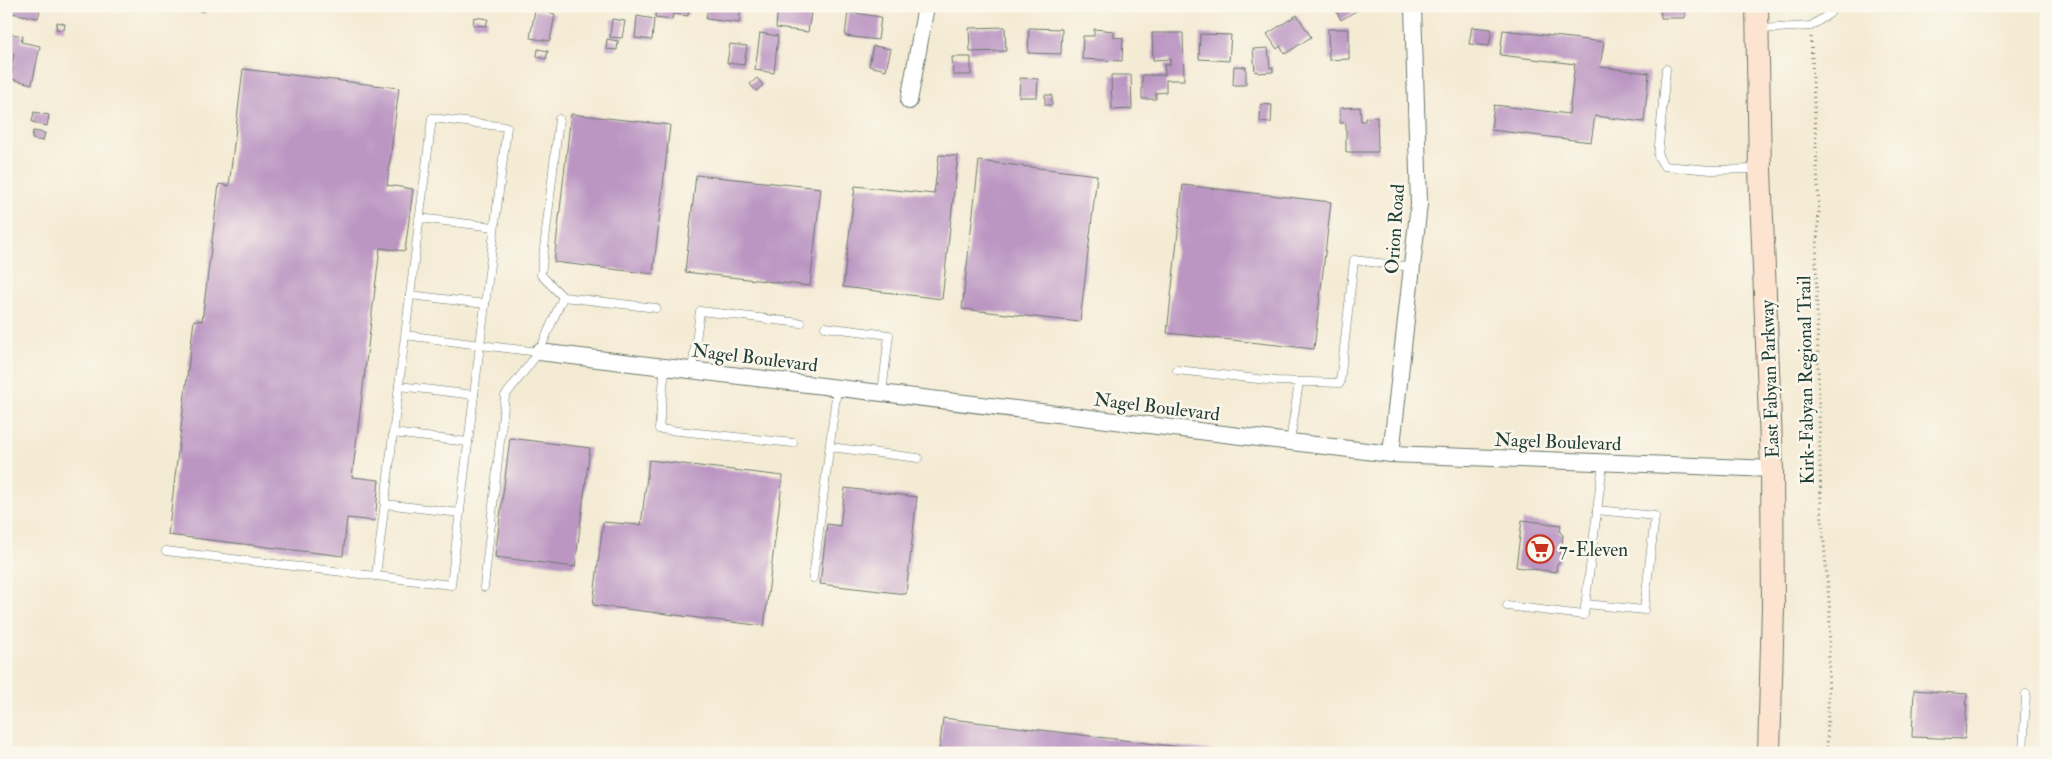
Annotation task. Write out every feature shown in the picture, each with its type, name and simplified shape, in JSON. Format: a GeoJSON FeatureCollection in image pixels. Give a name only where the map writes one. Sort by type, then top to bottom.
{"type":"FeatureCollection","features":[{"type":"Feature","properties":{"kind":"main road","name":"East Fabyan Parkway"},"geometry":{"type":"LineString","coordinates":[[1757,6],[1760,168],[1772,469],[1773,607],[1769,753]]}},
{"type":"Feature","properties":{"kind":"street"},"geometry":{"type":"LineString","coordinates":[[909,101],[926,6]]}},
{"type":"Feature","properties":{"kind":"street","name":"Orion Road"},"geometry":{"type":"LineString","coordinates":[[1391,454],[1419,204],[1413,6]]}},
{"type":"Feature","properties":{"kind":"street","name":"Nagel Boulevard"},"geometry":{"type":"LineString","coordinates":[[539,352],[1391,454],[1772,469]]}},
{"type":"Feature","properties":{"kind":"lane"},"geometry":{"type":"LineString","coordinates":[[1758,30],[1810,26],[1829,14],[1835,6]]}},
{"type":"Feature","properties":{"kind":"lane"},"geometry":{"type":"LineString","coordinates":[[1666,69],[1658,156],[1664,166],[1711,170],[1760,168]]}},
{"type":"Feature","properties":{"kind":"lane"},"geometry":{"type":"LineString","coordinates":[[166,551],[451,585],[506,127],[432,118],[376,576]]}},
{"type":"Feature","properties":{"kind":"lane"},"geometry":{"type":"LineString","coordinates":[[559,119],[541,275],[563,297],[656,308]]}},
{"type":"Feature","properties":{"kind":"lane"},"geometry":{"type":"LineString","coordinates":[[419,218],[494,227]]}},
{"type":"Feature","properties":{"kind":"lane"},"geometry":{"type":"LineString","coordinates":[[1176,370],[1299,382],[1340,383],[1354,260],[1412,267]]}},
{"type":"Feature","properties":{"kind":"lane"},"geometry":{"type":"LineString","coordinates":[[410,295],[485,304]]}},
{"type":"Feature","properties":{"kind":"lane"},"geometry":{"type":"LineString","coordinates":[[484,587],[505,396],[539,352],[563,297]]}},
{"type":"Feature","properties":{"kind":"lane"},"geometry":{"type":"LineString","coordinates":[[692,370],[700,311],[801,323]]}},
{"type":"Feature","properties":{"kind":"lane"},"geometry":{"type":"LineString","coordinates":[[825,327],[889,335],[882,393]]}},
{"type":"Feature","properties":{"kind":"lane"},"geometry":{"type":"LineString","coordinates":[[405,335],[539,352]]}},
{"type":"Feature","properties":{"kind":"lane"},"geometry":{"type":"LineString","coordinates":[[665,367],[659,429],[793,443]]}},
{"type":"Feature","properties":{"kind":"lane"},"geometry":{"type":"LineString","coordinates":[[1290,442],[1299,382]]}},
{"type":"Feature","properties":{"kind":"lane"},"geometry":{"type":"LineString","coordinates":[[399,386],[474,395]]}},
{"type":"Feature","properties":{"kind":"lane"},"geometry":{"type":"LineString","coordinates":[[813,578],[837,388]]}},
{"type":"Feature","properties":{"kind":"lane"},"geometry":{"type":"LineString","coordinates":[[393,433],[468,442]]}},
{"type":"Feature","properties":{"kind":"lane"},"geometry":{"type":"LineString","coordinates":[[830,447],[918,458]]}},
{"type":"Feature","properties":{"kind":"lane"},"geometry":{"type":"LineString","coordinates":[[1507,606],[1584,615],[1603,463]]}},
{"type":"Feature","properties":{"kind":"lane"},"geometry":{"type":"LineString","coordinates":[[385,504],[460,513]]}},
{"type":"Feature","properties":{"kind":"lane"},"geometry":{"type":"LineString","coordinates":[[1586,604],[1644,610],[1654,516],[1597,510]]}},
{"type":"Feature","properties":{"kind":"lane"},"geometry":{"type":"LineString","coordinates":[[2023,753],[2026,694]]}},
{"type":"Feature","properties":{"kind":"path","name":"Kirk-Fabyan Regional Trail"},"geometry":{"type":"LineString","coordinates":[[1810,26],[1819,210],[1816,264],[1821,507],[1830,613],[1827,753]]}},
{"type":"Feature","properties":{"kind":"building"},"geometry":{"type":"Polygon","coordinates":[[[6,6],[41,6],[38,18],[6,12],[6,6]]]}},
{"type":"Feature","properties":{"kind":"building"},"geometry":{"type":"Polygon","coordinates":[[[179,6],[205,6],[204,12],[179,6]]]}},
{"type":"Feature","properties":{"kind":"building"},"geometry":{"type":"Polygon","coordinates":[[[656,6],[689,6],[688,16],[673,14],[672,20],[655,18],[656,6]]]}},
{"type":"Feature","properties":{"kind":"building"},"geometry":{"type":"Polygon","coordinates":[[[708,6],[741,6],[739,23],[706,19],[708,6]]]}},
{"type":"Feature","properties":{"kind":"building"},"geometry":{"type":"Polygon","coordinates":[[[778,6],[812,6],[808,32],[776,28],[778,6]]]}},
{"type":"Feature","properties":{"kind":"building"},"geometry":{"type":"Polygon","coordinates":[[[1334,6],[1364,6],[1341,20],[1334,6]]]}},
{"type":"Feature","properties":{"kind":"building"},"geometry":{"type":"Polygon","coordinates":[[[1660,6],[1685,6],[1685,18],[1661,18],[1660,6]]]}},
{"type":"Feature","properties":{"kind":"building"},"geometry":{"type":"Polygon","coordinates":[[[535,10],[555,14],[550,41],[530,38],[535,10]]]}},
{"type":"Feature","properties":{"kind":"building"},"geometry":{"type":"Polygon","coordinates":[[[848,12],[881,17],[878,40],[845,36],[848,12]]]}},
{"type":"Feature","properties":{"kind":"building"},"geometry":{"type":"Polygon","coordinates":[[[1297,15],[1311,37],[1285,54],[1280,46],[1277,49],[1267,34],[1297,15]]]}},
{"type":"Feature","properties":{"kind":"building"},"geometry":{"type":"Polygon","coordinates":[[[637,16],[654,19],[652,40],[635,38],[637,16]]]}},
{"type":"Feature","properties":{"kind":"building"},"geometry":{"type":"Polygon","coordinates":[[[474,17],[488,19],[486,26],[473,25],[474,17]]]}},
{"type":"Feature","properties":{"kind":"building"},"geometry":{"type":"Polygon","coordinates":[[[612,19],[625,21],[622,38],[610,37],[612,19]]]}},
{"type":"Feature","properties":{"kind":"building"},"geometry":{"type":"Polygon","coordinates":[[[57,22],[65,24],[64,30],[56,29],[57,22]]]}},
{"type":"Feature","properties":{"kind":"building"},"geometry":{"type":"Polygon","coordinates":[[[1005,27],[1006,51],[970,52],[969,28],[1005,27]]]}},
{"type":"Feature","properties":{"kind":"building"},"geometry":{"type":"Polygon","coordinates":[[[1472,27],[1492,29],[1489,46],[1469,44],[1472,27]]]}},
{"type":"Feature","properties":{"kind":"building"},"geometry":{"type":"Polygon","coordinates":[[[1029,28],[1062,29],[1061,54],[1028,53],[1029,28]]]}},
{"type":"Feature","properties":{"kind":"building"},"geometry":{"type":"Polygon","coordinates":[[[1094,29],[1114,31],[1114,37],[1123,38],[1122,61],[1082,59],[1083,36],[1094,36],[1094,29]]]}},
{"type":"Feature","properties":{"kind":"building"},"geometry":{"type":"Polygon","coordinates":[[[1328,29],[1349,29],[1349,59],[1329,60],[1328,29]]]}},
{"type":"Feature","properties":{"kind":"building"},"geometry":{"type":"Polygon","coordinates":[[[1503,30],[1604,42],[1600,67],[1649,73],[1644,122],[1595,116],[1591,142],[1491,130],[1494,105],[1569,114],[1575,64],[1500,55],[1503,30]]]}},
{"type":"Feature","properties":{"kind":"building"},"geometry":{"type":"Polygon","coordinates":[[[6,33],[23,36],[21,42],[40,46],[32,84],[11,79],[14,54],[6,52],[6,33]]]}},
{"type":"Feature","properties":{"kind":"building"},"geometry":{"type":"Polygon","coordinates":[[[760,33],[778,36],[774,73],[755,70],[760,33]]]}},
{"type":"Feature","properties":{"kind":"building"},"geometry":{"type":"Polygon","coordinates":[[[1152,33],[1183,33],[1184,80],[1166,80],[1166,92],[1156,93],[1156,99],[1142,99],[1142,75],[1165,75],[1164,65],[1170,65],[1170,59],[1153,60],[1152,33]]]}},
{"type":"Feature","properties":{"kind":"building"},"geometry":{"type":"Polygon","coordinates":[[[1200,34],[1231,35],[1229,61],[1199,59],[1200,34]]]}},
{"type":"Feature","properties":{"kind":"building"},"geometry":{"type":"Polygon","coordinates":[[[607,39],[618,41],[617,50],[606,49],[607,39]]]}},
{"type":"Feature","properties":{"kind":"building"},"geometry":{"type":"Polygon","coordinates":[[[730,44],[747,46],[744,65],[727,63],[730,44]]]}},
{"type":"Feature","properties":{"kind":"building"},"geometry":{"type":"Polygon","coordinates":[[[873,46],[891,49],[886,70],[869,66],[873,46]]]}},
{"type":"Feature","properties":{"kind":"building"},"geometry":{"type":"Polygon","coordinates":[[[1268,48],[1270,68],[1273,67],[1273,72],[1255,72],[1253,49],[1268,48]]]}},
{"type":"Feature","properties":{"kind":"building"},"geometry":{"type":"Polygon","coordinates":[[[538,49],[548,51],[546,59],[537,57],[538,49]]]}},
{"type":"Feature","properties":{"kind":"building"},"geometry":{"type":"Polygon","coordinates":[[[952,57],[971,57],[971,75],[953,75],[952,57]]]}},
{"type":"Feature","properties":{"kind":"building"},"geometry":{"type":"Polygon","coordinates":[[[1234,66],[1246,67],[1246,85],[1233,85],[1234,66]]]}},
{"type":"Feature","properties":{"kind":"building"},"geometry":{"type":"Polygon","coordinates":[[[243,69],[399,88],[387,185],[413,189],[405,251],[380,248],[352,477],[379,480],[375,521],[347,518],[343,556],[168,535],[194,320],[202,321],[219,184],[229,186],[243,69]]]}},
{"type":"Feature","properties":{"kind":"building"},"geometry":{"type":"Polygon","coordinates":[[[1111,75],[1131,75],[1132,109],[1112,110],[1111,75]]]}},
{"type":"Feature","properties":{"kind":"building"},"geometry":{"type":"Polygon","coordinates":[[[757,78],[763,85],[756,91],[750,84],[757,78]]]}},
{"type":"Feature","properties":{"kind":"building"},"geometry":{"type":"Polygon","coordinates":[[[1020,78],[1038,79],[1037,97],[1019,97],[1020,78]]]}},
{"type":"Feature","properties":{"kind":"building"},"geometry":{"type":"Polygon","coordinates":[[[1045,95],[1052,95],[1052,105],[1045,105],[1045,95]]]}},
{"type":"Feature","properties":{"kind":"building"},"geometry":{"type":"Polygon","coordinates":[[[1261,104],[1272,105],[1271,123],[1260,122],[1261,104]]]}},
{"type":"Feature","properties":{"kind":"building"},"geometry":{"type":"Polygon","coordinates":[[[1360,107],[1361,121],[1365,121],[1365,118],[1377,117],[1378,152],[1346,152],[1346,123],[1340,123],[1340,108],[1360,107]]]}},
{"type":"Feature","properties":{"kind":"building"},"geometry":{"type":"Polygon","coordinates":[[[34,112],[49,115],[47,126],[32,122],[34,112]]]}},
{"type":"Feature","properties":{"kind":"building"},"geometry":{"type":"Polygon","coordinates":[[[571,114],[670,125],[653,274],[554,262],[571,114]]]}},
{"type":"Feature","properties":{"kind":"building"},"geometry":{"type":"Polygon","coordinates":[[[33,131],[45,133],[43,141],[32,139],[33,131]]]}},
{"type":"Feature","properties":{"kind":"building"},"geometry":{"type":"Polygon","coordinates":[[[939,155],[958,156],[942,299],[843,287],[855,186],[934,194],[939,155]]]}},
{"type":"Feature","properties":{"kind":"building"},"geometry":{"type":"Polygon","coordinates":[[[979,161],[1097,175],[1080,322],[962,309],[979,161]]]}},
{"type":"Feature","properties":{"kind":"building"},"geometry":{"type":"Polygon","coordinates":[[[696,175],[821,188],[810,286],[685,272],[696,175]]]}},
{"type":"Feature","properties":{"kind":"building"},"geometry":{"type":"Polygon","coordinates":[[[1183,185],[1331,202],[1314,349],[1167,333],[1183,185]]]}},
{"type":"Feature","properties":{"kind":"building"},"geometry":{"type":"Polygon","coordinates":[[[510,438],[590,448],[575,567],[495,557],[510,438]]]}},
{"type":"Feature","properties":{"kind":"building"},"geometry":{"type":"Polygon","coordinates":[[[649,460],[783,476],[764,626],[593,605],[603,522],[641,525],[649,460]]]}},
{"type":"Feature","properties":{"kind":"building"},"geometry":{"type":"Polygon","coordinates":[[[845,488],[917,497],[906,594],[820,584],[827,524],[840,526],[845,488]]]}},
{"type":"Feature","properties":{"kind":"building","name":"7-Eleven"},"geometry":{"type":"Polygon","coordinates":[[[1522,520],[1561,525],[1560,532],[1563,535],[1560,562],[1557,564],[1556,572],[1516,567],[1522,520]]]}},
{"type":"Feature","properties":{"kind":"building"},"geometry":{"type":"Polygon","coordinates":[[[1914,690],[1967,694],[1965,739],[1912,737],[1914,690]]]}},
{"type":"Feature","properties":{"kind":"building"},"geometry":{"type":"Polygon","coordinates":[[[943,718],[1221,752],[939,753],[943,718]]]}},
{"type":"Feature","properties":{"kind":"place","name":"7-Eleven"},"geometry":{"type":"Point","coordinates":[1540,549]}}]}
